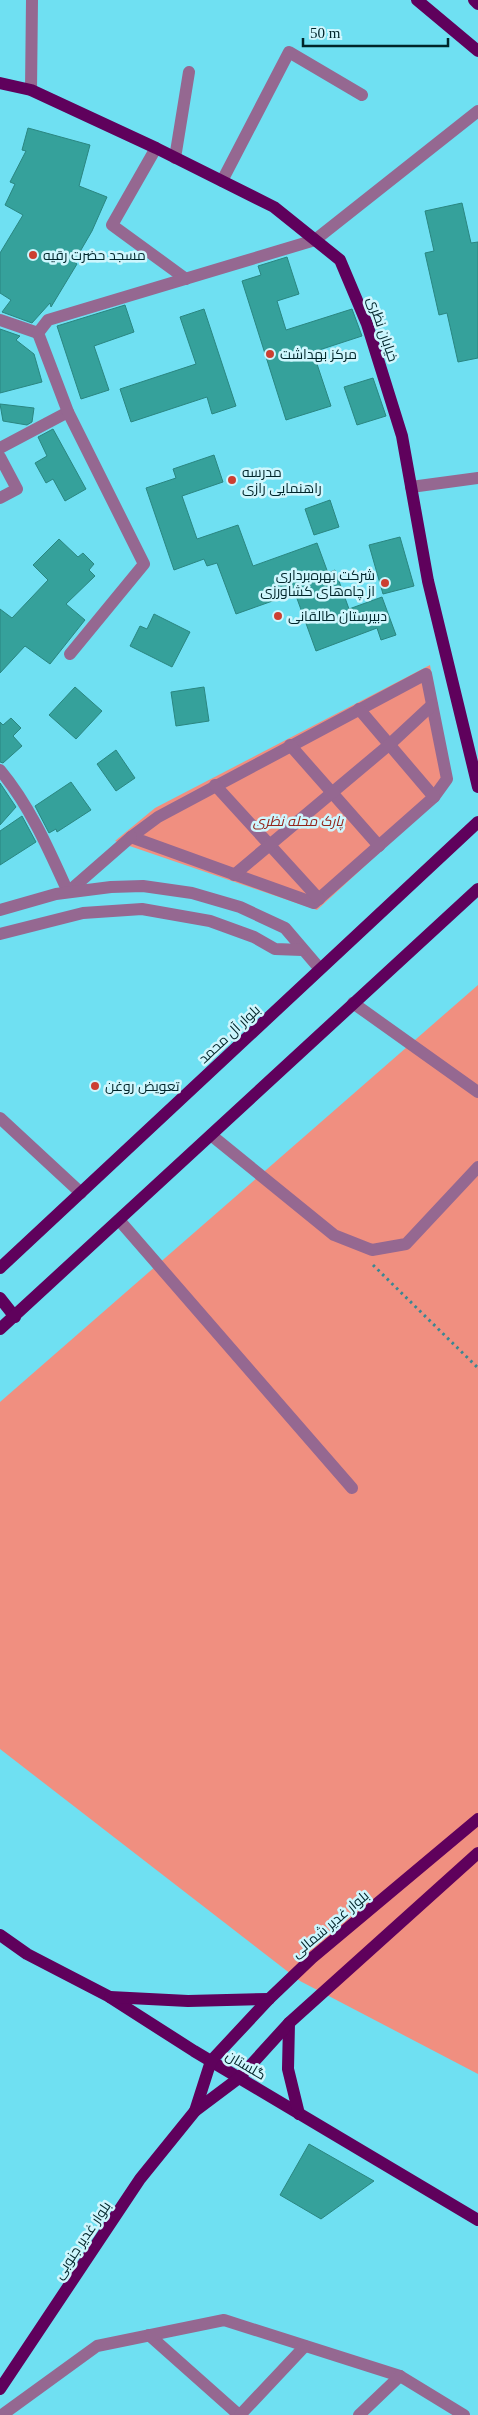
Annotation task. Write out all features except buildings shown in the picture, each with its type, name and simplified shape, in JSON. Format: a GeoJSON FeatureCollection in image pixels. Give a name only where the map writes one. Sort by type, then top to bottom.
{"type":"FeatureCollection","features":[{"type":"Feature","properties":{"kind":"main road"},"geometry":{"type":"LineString","coordinates":[[417,0],[478,51]]}},
{"type":"Feature","properties":{"kind":"main road"},"geometry":{"type":"LineString","coordinates":[[474,0],[478,4]]}},
{"type":"Feature","properties":{"kind":"main road","name":"خیابان نظری"},"geometry":{"type":"LineString","coordinates":[[0,83],[31,90],[156,148],[274,207],[340,260],[367,324],[402,436],[428,581],[478,787]]}},
{"type":"Feature","properties":{"kind":"main road","name":"بلوار آل محمد"},"geometry":{"type":"LineString","coordinates":[[0,1268],[478,822]]}},
{"type":"Feature","properties":{"kind":"main road"},"geometry":{"type":"LineString","coordinates":[[0,1329],[478,889]]}},
{"type":"Feature","properties":{"kind":"main road"},"geometry":{"type":"LineString","coordinates":[[0,1298],[15,1317]]}},
{"type":"Feature","properties":{"kind":"main road","name":"بلوار غدیر شمالی"},"geometry":{"type":"LineString","coordinates":[[211,2061],[269,1999],[312,1958],[478,1819]]}},
{"type":"Feature","properties":{"kind":"main road"},"geometry":{"type":"LineString","coordinates":[[239,2078],[289,2022],[478,1853]]}},
{"type":"Feature","properties":{"kind":"main road","name":"گلستان"},"geometry":{"type":"LineString","coordinates":[[0,1935],[27,1954],[108,1996],[239,2078],[478,2220]]}},
{"type":"Feature","properties":{"kind":"main road"},"geometry":{"type":"LineString","coordinates":[[108,1996],[188,2001],[269,1999]]}},
{"type":"Feature","properties":{"kind":"main road"},"geometry":{"type":"LineString","coordinates":[[289,2022],[288,2069],[299,2114]]}},
{"type":"Feature","properties":{"kind":"main road","name":"بلوار غدیر جنوبی"},"geometry":{"type":"LineString","coordinates":[[195,2111],[211,2061]]}},
{"type":"Feature","properties":{"kind":"main road","name":"بلوار غدیر جنوبی"},"geometry":{"type":"LineString","coordinates":[[0,2389],[140,2179],[195,2111],[239,2078]]}},
{"type":"Feature","properties":{"kind":"street"},"geometry":{"type":"LineString","coordinates":[[31,90],[32,0]]}},
{"type":"Feature","properties":{"kind":"street"},"geometry":{"type":"LineString","coordinates":[[222,181],[289,52],[362,95]]}},
{"type":"Feature","properties":{"kind":"street"},"geometry":{"type":"LineString","coordinates":[[175,158],[189,72]]}},
{"type":"Feature","properties":{"kind":"street"},"geometry":{"type":"LineString","coordinates":[[38,333],[48,320],[315,240],[478,111]]}},
{"type":"Feature","properties":{"kind":"street"},"geometry":{"type":"LineString","coordinates":[[156,148],[112,225],[186,279]]}},
{"type":"Feature","properties":{"kind":"street"},"geometry":{"type":"LineString","coordinates":[[0,320],[38,333]]}},
{"type":"Feature","properties":{"kind":"street"},"geometry":{"type":"LineString","coordinates":[[38,333],[68,412],[144,564],[70,654]]}},
{"type":"Feature","properties":{"kind":"street"},"geometry":{"type":"LineString","coordinates":[[0,448],[68,412]]}},
{"type":"Feature","properties":{"kind":"street"},"geometry":{"type":"LineString","coordinates":[[0,457],[16,489],[0,498]]}},
{"type":"Feature","properties":{"kind":"street"},"geometry":{"type":"LineString","coordinates":[[412,487],[478,478]]}},
{"type":"Feature","properties":{"kind":"street"},"geometry":{"type":"LineString","coordinates":[[68,892],[131,837],[158,817],[426,674],[447,780],[434,797],[314,903],[131,837]]}},
{"type":"Feature","properties":{"kind":"street"},"geometry":{"type":"LineString","coordinates":[[234,875],[390,744],[432,705]]}},
{"type":"Feature","properties":{"kind":"street"},"geometry":{"type":"LineString","coordinates":[[359,709],[434,797]]}},
{"type":"Feature","properties":{"kind":"street"},"geometry":{"type":"LineString","coordinates":[[290,745],[379,846]]}},
{"type":"Feature","properties":{"kind":"street"},"geometry":{"type":"LineString","coordinates":[[0,770],[16,789],[48,847],[68,892]]}},
{"type":"Feature","properties":{"kind":"street"},"geometry":{"type":"LineString","coordinates":[[215,785],[319,899]]}},
{"type":"Feature","properties":{"kind":"street"},"geometry":{"type":"LineString","coordinates":[[0,910],[68,892],[111,887],[142,886],[192,892],[240,907],[285,928],[320,969]]}},
{"type":"Feature","properties":{"kind":"street"},"geometry":{"type":"LineString","coordinates":[[0,934],[76,914],[142,909],[210,921],[254,937],[275,949],[302,950]]}},
{"type":"Feature","properties":{"kind":"street"},"geometry":{"type":"LineString","coordinates":[[353,1003],[478,1092]]}},
{"type":"Feature","properties":{"kind":"street"},"geometry":{"type":"LineString","coordinates":[[0,1118],[81,1193]]}},
{"type":"Feature","properties":{"kind":"street"},"geometry":{"type":"LineString","coordinates":[[211,1135],[334,1235],[372,1250],[406,1244],[478,1167]]}},
{"type":"Feature","properties":{"kind":"street"},"geometry":{"type":"LineString","coordinates":[[119,1220],[352,1488]]}},
{"type":"Feature","properties":{"kind":"street"},"geometry":{"type":"LineString","coordinates":[[2,2415],[97,2346],[224,2320],[400,2376],[464,2415]]}},
{"type":"Feature","properties":{"kind":"street"},"geometry":{"type":"LineString","coordinates":[[149,2335],[239,2415],[305,2346]]}},
{"type":"Feature","properties":{"kind":"street"},"geometry":{"type":"LineString","coordinates":[[359,2415],[400,2376]]}},
{"type":"Feature","properties":{"kind":"path"},"geometry":{"type":"LineString","coordinates":[[367,1260],[478,1368]]}},
{"type":"Feature","properties":{"kind":"green space","name":"پارک محله نظری"},"geometry":{"type":"Polygon","coordinates":[[[430,665],[451,778],[443,794],[317,910],[115,841],[155,808],[430,665]]]}},
{"type":"Feature","properties":{"kind":"green space"},"geometry":{"type":"Polygon","coordinates":[[[478,985],[478,2074],[300,1981],[0,1749],[0,1402],[478,985]]]}},
{"type":"Feature","properties":{"kind":"place","name":"مسجد حضرت رقیه"},"geometry":{"type":"Point","coordinates":[33,255]}},
{"type":"Feature","properties":{"kind":"place","name":"مرکز بهداشت"},"geometry":{"type":"Point","coordinates":[270,354]}},
{"type":"Feature","properties":{"kind":"place","name":"مدرسه راهنمایی رازی"},"geometry":{"type":"Point","coordinates":[232,480]}},
{"type":"Feature","properties":{"kind":"place","name":"شرکت بهره‌برداری از چاه‌های کشاورزی"},"geometry":{"type":"Point","coordinates":[385,583]}},
{"type":"Feature","properties":{"kind":"place","name":"دبیرستان طالقانی"},"geometry":{"type":"Point","coordinates":[278,616]}},
{"type":"Feature","properties":{"kind":"place","name":"تعویض روغن"},"geometry":{"type":"Point","coordinates":[95,1086]}}]}
